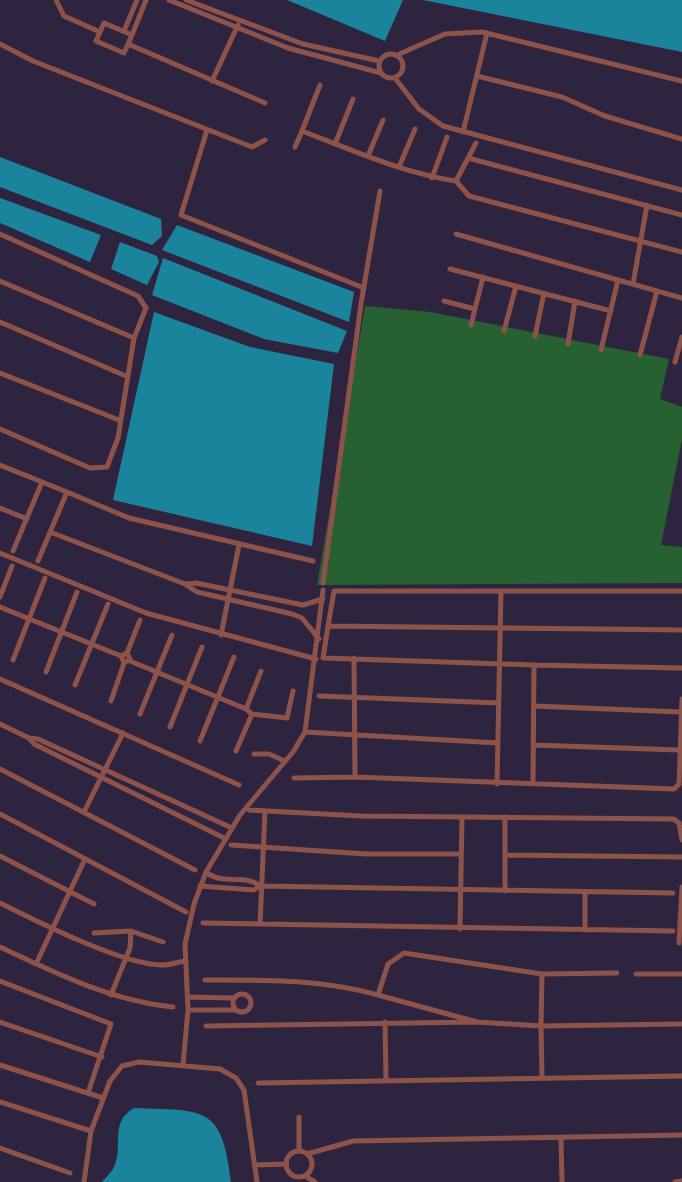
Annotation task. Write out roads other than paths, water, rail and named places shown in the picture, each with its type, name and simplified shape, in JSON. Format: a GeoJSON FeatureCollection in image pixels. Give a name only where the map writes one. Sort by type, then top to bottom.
{"type":"FeatureCollection","features":[{"type":"Feature","properties":{"kind":"street"},"geometry":{"type":"LineString","coordinates":[[56,0],[64,16],[100,32]]}},
{"type":"Feature","properties":{"kind":"street"},"geometry":{"type":"LineString","coordinates":[[124,32],[137,0]]}},
{"type":"Feature","properties":{"kind":"street"},"geometry":{"type":"LineString","coordinates":[[132,35],[104,23],[96,41],[124,53],[132,35],[146,0]]}},
{"type":"Feature","properties":{"kind":"street"},"geometry":{"type":"LineString","coordinates":[[169,0],[238,25],[303,44],[379,61]]}},
{"type":"Feature","properties":{"kind":"street"},"geometry":{"type":"LineString","coordinates":[[186,0],[288,48],[381,73],[387,78],[396,78],[402,73],[404,65],[397,55]]}},
{"type":"Feature","properties":{"kind":"street"},"geometry":{"type":"LineString","coordinates":[[212,81],[238,25]]}},
{"type":"Feature","properties":{"kind":"street"},"geometry":{"type":"LineString","coordinates":[[379,61],[385,55],[397,55],[445,34],[487,33],[682,81]]}},
{"type":"Feature","properties":{"kind":"street"},"geometry":{"type":"LineString","coordinates":[[463,132],[487,33]]}},
{"type":"Feature","properties":{"kind":"street"},"geometry":{"type":"LineString","coordinates":[[0,44],[45,66],[251,147],[265,140]]}},
{"type":"Feature","properties":{"kind":"street"},"geometry":{"type":"LineString","coordinates":[[128,44],[265,103]]}},
{"type":"Feature","properties":{"kind":"street"},"geometry":{"type":"LineString","coordinates":[[379,61],[381,73]]}},
{"type":"Feature","properties":{"kind":"street"},"geometry":{"type":"LineString","coordinates":[[477,76],[562,97],[605,116],[682,139]]}},
{"type":"Feature","properties":{"kind":"street"},"geometry":{"type":"LineString","coordinates":[[396,78],[419,109],[443,126],[682,190]]}},
{"type":"Feature","properties":{"kind":"street"},"geometry":{"type":"LineString","coordinates":[[295,147],[320,85]]}},
{"type":"Feature","properties":{"kind":"street"},"geometry":{"type":"LineString","coordinates":[[335,144],[354,99]]}},
{"type":"Feature","properties":{"kind":"street"},"geometry":{"type":"LineString","coordinates":[[368,156],[383,120]]}},
{"type":"Feature","properties":{"kind":"street"},"geometry":{"type":"LineString","coordinates":[[399,167],[415,129]]}},
{"type":"Feature","properties":{"kind":"street"},"geometry":{"type":"LineString","coordinates":[[208,130],[181,215],[364,288]]}},
{"type":"Feature","properties":{"kind":"street"},"geometry":{"type":"LineString","coordinates":[[302,131],[432,178],[456,181],[469,196],[682,252]]}},
{"type":"Feature","properties":{"kind":"street"},"geometry":{"type":"LineString","coordinates":[[432,178],[447,137]]}},
{"type":"Feature","properties":{"kind":"street"},"geometry":{"type":"LineString","coordinates":[[456,181],[476,143]]}},
{"type":"Feature","properties":{"kind":"street"},"geometry":{"type":"LineString","coordinates":[[468,158],[682,215]]}},
{"type":"Feature","properties":{"kind":"street"},"geometry":{"type":"LineString","coordinates":[[323,583],[380,191]]}},
{"type":"Feature","properties":{"kind":"street"},"geometry":{"type":"LineString","coordinates":[[633,284],[647,205]]}},
{"type":"Feature","properties":{"kind":"street"},"geometry":{"type":"LineString","coordinates":[[0,234],[144,301],[146,314],[134,338],[116,449],[103,469],[90,468],[0,429]]}},
{"type":"Feature","properties":{"kind":"street"},"geometry":{"type":"LineString","coordinates":[[456,234],[682,298]]}},
{"type":"Feature","properties":{"kind":"street"},"geometry":{"type":"LineString","coordinates":[[450,269],[611,311]]}},
{"type":"Feature","properties":{"kind":"street"},"geometry":{"type":"LineString","coordinates":[[471,325],[483,277]]}},
{"type":"Feature","properties":{"kind":"street"},"geometry":{"type":"LineString","coordinates":[[601,350],[618,280]]}},
{"type":"Feature","properties":{"kind":"street"},"geometry":{"type":"LineString","coordinates":[[0,281],[134,338]]}},
{"type":"Feature","properties":{"kind":"street"},"geometry":{"type":"LineString","coordinates":[[504,331],[516,286]]}},
{"type":"Feature","properties":{"kind":"street"},"geometry":{"type":"LineString","coordinates":[[640,355],[657,291]]}},
{"type":"Feature","properties":{"kind":"street"},"geometry":{"type":"LineString","coordinates":[[535,336],[544,293]]}},
{"type":"Feature","properties":{"kind":"street"},"geometry":{"type":"LineString","coordinates":[[444,301],[475,309]]}},
{"type":"Feature","properties":{"kind":"street"},"geometry":{"type":"LineString","coordinates":[[568,344],[575,301]]}},
{"type":"Feature","properties":{"kind":"street"},"geometry":{"type":"LineString","coordinates":[[0,322],[126,376]]}},
{"type":"Feature","properties":{"kind":"street"},"geometry":{"type":"LineString","coordinates":[[675,362],[682,337]]}},
{"type":"Feature","properties":{"kind":"street"},"geometry":{"type":"LineString","coordinates":[[0,373],[119,420]]}},
{"type":"Feature","properties":{"kind":"street"},"geometry":{"type":"LineString","coordinates":[[0,465],[129,518],[313,561]]}},
{"type":"Feature","properties":{"kind":"street"},"geometry":{"type":"LineString","coordinates":[[13,551],[42,482]]}},
{"type":"Feature","properties":{"kind":"street"},"geometry":{"type":"LineString","coordinates":[[38,561],[67,492]]}},
{"type":"Feature","properties":{"kind":"street"},"geometry":{"type":"LineString","coordinates":[[0,508],[27,519]]}},
{"type":"Feature","properties":{"kind":"street"},"geometry":{"type":"LineString","coordinates":[[50,532],[185,584],[303,605],[323,599]]}},
{"type":"Feature","properties":{"kind":"street"},"geometry":{"type":"LineString","coordinates":[[221,635],[239,545]]}},
{"type":"Feature","properties":{"kind":"street"},"geometry":{"type":"LineString","coordinates":[[0,552],[146,613],[316,659]]}},
{"type":"Feature","properties":{"kind":"street"},"geometry":{"type":"LineString","coordinates":[[0,597],[12,566]]}},
{"type":"Feature","properties":{"kind":"street"},"geometry":{"type":"LineString","coordinates":[[13,660],[45,578]]}},
{"type":"Feature","properties":{"kind":"street"},"geometry":{"type":"LineString","coordinates":[[185,584],[197,592],[302,618],[319,639]]}},
{"type":"Feature","properties":{"kind":"street"},"geometry":{"type":"LineString","coordinates":[[183,1065],[188,1010],[185,961],[190,922],[200,886],[232,828],[305,732],[319,639],[323,590]]}},
{"type":"Feature","properties":{"kind":"street"},"geometry":{"type":"LineString","coordinates":[[682,591],[334,591],[323,658],[534,666],[682,668]]}},
{"type":"Feature","properties":{"kind":"street"},"geometry":{"type":"LineString","coordinates":[[497,783],[501,591]]}},
{"type":"Feature","properties":{"kind":"street"},"geometry":{"type":"LineString","coordinates":[[47,672],[77,592]]}},
{"type":"Feature","properties":{"kind":"street"},"geometry":{"type":"LineString","coordinates":[[75,685],[108,604]]}},
{"type":"Feature","properties":{"kind":"street"},"geometry":{"type":"LineString","coordinates":[[0,607],[216,699],[246,709],[252,714],[285,719],[293,691]]}},
{"type":"Feature","properties":{"kind":"street"},"geometry":{"type":"LineString","coordinates":[[111,701],[140,620]]}},
{"type":"Feature","properties":{"kind":"street"},"geometry":{"type":"LineString","coordinates":[[328,626],[682,630]]}},
{"type":"Feature","properties":{"kind":"street"},"geometry":{"type":"LineString","coordinates":[[140,715],[173,635]]}},
{"type":"Feature","properties":{"kind":"street"},"geometry":{"type":"LineString","coordinates":[[170,727],[202,647]]}},
{"type":"Feature","properties":{"kind":"street"},"geometry":{"type":"LineString","coordinates":[[200,741],[234,657]]}},
{"type":"Feature","properties":{"kind":"street"},"geometry":{"type":"LineString","coordinates":[[354,659],[355,777]]}},
{"type":"Feature","properties":{"kind":"street"},"geometry":{"type":"LineString","coordinates":[[533,783],[534,666]]}},
{"type":"Feature","properties":{"kind":"street"},"geometry":{"type":"LineString","coordinates":[[246,709],[261,671]]}},
{"type":"Feature","properties":{"kind":"street"},"geometry":{"type":"LineString","coordinates":[[0,679],[239,785]]}},
{"type":"Feature","properties":{"kind":"street"},"geometry":{"type":"LineString","coordinates":[[319,696],[499,703]]}},
{"type":"Feature","properties":{"kind":"street"},"geometry":{"type":"LineString","coordinates":[[294,778],[355,777],[674,789],[679,784],[682,699]]}},
{"type":"Feature","properties":{"kind":"street"},"geometry":{"type":"LineString","coordinates":[[534,706],[681,712]]}},
{"type":"Feature","properties":{"kind":"street"},"geometry":{"type":"LineString","coordinates":[[236,751],[252,714]]}},
{"type":"Feature","properties":{"kind":"street"},"geometry":{"type":"LineString","coordinates":[[0,724],[105,768],[232,828]]}},
{"type":"Feature","properties":{"kind":"street"},"geometry":{"type":"LineString","coordinates":[[305,732],[498,743]]}},
{"type":"Feature","properties":{"kind":"street"},"geometry":{"type":"LineString","coordinates":[[84,812],[123,733]]}},
{"type":"Feature","properties":{"kind":"street"},"geometry":{"type":"LineString","coordinates":[[29,738],[34,744],[226,839]]}},
{"type":"Feature","properties":{"kind":"street"},"geometry":{"type":"LineString","coordinates":[[533,745],[679,750]]}},
{"type":"Feature","properties":{"kind":"street"},"geometry":{"type":"LineString","coordinates":[[254,754],[269,754],[285,761]]}},
{"type":"Feature","properties":{"kind":"street"},"geometry":{"type":"LineString","coordinates":[[0,769],[195,870]]}},
{"type":"Feature","properties":{"kind":"street"},"geometry":{"type":"LineString","coordinates":[[249,810],[462,817],[674,819],[679,823],[682,840]]}},
{"type":"Feature","properties":{"kind":"street"},"geometry":{"type":"LineString","coordinates":[[260,925],[265,811]]}},
{"type":"Feature","properties":{"kind":"street"},"geometry":{"type":"LineString","coordinates":[[0,814],[186,912]]}},
{"type":"Feature","properties":{"kind":"street"},"geometry":{"type":"LineString","coordinates":[[460,929],[462,817]]}},
{"type":"Feature","properties":{"kind":"street"},"geometry":{"type":"LineString","coordinates":[[505,817],[505,891]]}},
{"type":"Feature","properties":{"kind":"street"},"geometry":{"type":"LineString","coordinates":[[231,845],[366,854],[461,854]]}},
{"type":"Feature","properties":{"kind":"street"},"geometry":{"type":"LineString","coordinates":[[505,855],[682,857]]}},
{"type":"Feature","properties":{"kind":"street"},"geometry":{"type":"LineString","coordinates":[[0,856],[94,904]]}},
{"type":"Feature","properties":{"kind":"street"},"geometry":{"type":"LineString","coordinates":[[36,964],[85,859]]}},
{"type":"Feature","properties":{"kind":"street"},"geometry":{"type":"LineString","coordinates":[[206,872],[213,878],[254,881],[260,886]]}},
{"type":"Feature","properties":{"kind":"street"},"geometry":{"type":"LineString","coordinates":[[200,886],[254,890],[260,886],[673,893]]}},
{"type":"Feature","properties":{"kind":"street"},"geometry":{"type":"LineString","coordinates":[[680,943],[682,887]]}},
{"type":"Feature","properties":{"kind":"street"},"geometry":{"type":"LineString","coordinates":[[585,892],[585,930]]}},
{"type":"Feature","properties":{"kind":"street"},"geometry":{"type":"LineString","coordinates":[[0,903],[52,929],[127,957],[163,965],[185,961]]}},
{"type":"Feature","properties":{"kind":"street"},"geometry":{"type":"LineString","coordinates":[[203,923],[673,931]]}},
{"type":"Feature","properties":{"kind":"street"},"geometry":{"type":"LineString","coordinates":[[111,995],[127,957],[131,931]]}},
{"type":"Feature","properties":{"kind":"street"},"geometry":{"type":"LineString","coordinates":[[94,933],[131,931],[163,942]]}},
{"type":"Feature","properties":{"kind":"street"},"geometry":{"type":"LineString","coordinates":[[0,947],[111,995],[144,1004],[173,1007]]}},
{"type":"Feature","properties":{"kind":"street"},"geometry":{"type":"LineString","coordinates":[[379,995],[388,964],[404,953],[542,974],[617,973]]}},
{"type":"Feature","properties":{"kind":"street"},"geometry":{"type":"LineString","coordinates":[[542,974],[542,1079]]}},
{"type":"Feature","properties":{"kind":"street"},"geometry":{"type":"LineString","coordinates":[[636,974],[682,974]]}},
{"type":"Feature","properties":{"kind":"street"},"geometry":{"type":"LineString","coordinates":[[205,980],[321,982],[477,1022]]}},
{"type":"Feature","properties":{"kind":"street"},"geometry":{"type":"LineString","coordinates":[[241,980],[241,994]]}},
{"type":"Feature","properties":{"kind":"street"},"geometry":{"type":"LineString","coordinates":[[0,981],[110,1023],[112,1028],[88,1093]]}},
{"type":"Feature","properties":{"kind":"street"},"geometry":{"type":"LineString","coordinates":[[188,997],[234,998],[241,994],[247,996],[251,1002],[249,1009],[239,1011],[188,1010]]}},
{"type":"Feature","properties":{"kind":"street"},"geometry":{"type":"LineString","coordinates":[[234,998],[232,1004],[239,1011],[241,1025]]}},
{"type":"Feature","properties":{"kind":"street"},"geometry":{"type":"LineString","coordinates":[[407,1022],[415,1014],[408,1004]]}},
{"type":"Feature","properties":{"kind":"street"},"geometry":{"type":"LineString","coordinates":[[0,1022],[102,1056]]}},
{"type":"Feature","properties":{"kind":"street"},"geometry":{"type":"LineString","coordinates":[[206,1026],[385,1022],[477,1022],[541,1026],[682,1024]]}},
{"type":"Feature","properties":{"kind":"street"},"geometry":{"type":"LineString","coordinates":[[385,1022],[386,1081]]}},
{"type":"Feature","properties":{"kind":"street"},"geometry":{"type":"LineString","coordinates":[[84,1182],[92,1131],[103,1098],[115,1073],[131,1062],[220,1069],[241,1084],[257,1182]]}},
{"type":"Feature","properties":{"kind":"street"},"geometry":{"type":"LineString","coordinates":[[0,1065],[103,1098]]}},
{"type":"Feature","properties":{"kind":"street"},"geometry":{"type":"LineString","coordinates":[[258,1083],[682,1076]]}},
{"type":"Feature","properties":{"kind":"street"},"geometry":{"type":"LineString","coordinates":[[0,1102],[92,1131]]}},
{"type":"Feature","properties":{"kind":"street"},"geometry":{"type":"LineString","coordinates":[[299,1117],[299,1151]]}},
{"type":"Feature","properties":{"kind":"street"},"geometry":{"type":"LineString","coordinates":[[299,1151],[307,1154],[353,1141],[682,1135]]}},
{"type":"Feature","properties":{"kind":"street"},"geometry":{"type":"LineString","coordinates":[[561,1138],[562,1182]]}},
{"type":"Feature","properties":{"kind":"street"},"geometry":{"type":"LineString","coordinates":[[0,1148],[70,1173]]}},
{"type":"Feature","properties":{"kind":"street"},"geometry":{"type":"LineString","coordinates":[[286,1164],[289,1157],[299,1151]]}},
{"type":"Feature","properties":{"kind":"street"},"geometry":{"type":"LineString","coordinates":[[301,1178],[312,1166],[307,1154]]}},
{"type":"Feature","properties":{"kind":"street"},"geometry":{"type":"LineString","coordinates":[[254,1165],[286,1164]]}},
{"type":"Feature","properties":{"kind":"street"},"geometry":{"type":"LineString","coordinates":[[286,1164],[292,1175],[315,1182]]}},
{"type":"Feature","properties":{"kind":"street"},"geometry":{"type":"LineString","coordinates":[[675,1182],[682,1181]]}},
{"type":"Feature","properties":{"kind":"water"},"geometry":{"type":"Polygon","coordinates":[[[287,0],[403,0],[385,41],[287,0]]]}},
{"type":"Feature","properties":{"kind":"water"},"geometry":{"type":"Polygon","coordinates":[[[423,0],[682,0],[682,52],[423,0]]]}},
{"type":"Feature","properties":{"kind":"water"},"geometry":{"type":"Polygon","coordinates":[[[0,157],[161,219],[162,236],[152,245],[0,187],[0,157]]]}},
{"type":"Feature","properties":{"kind":"water"},"geometry":{"type":"Polygon","coordinates":[[[0,198],[101,235],[90,262],[0,223],[0,198]]]}},
{"type":"Feature","properties":{"kind":"water"},"geometry":{"type":"Polygon","coordinates":[[[177,225],[354,292],[349,322],[162,250],[177,225]]]}},
{"type":"Feature","properties":{"kind":"water"},"geometry":{"type":"Polygon","coordinates":[[[120,242],[157,256],[159,262],[147,285],[111,269],[120,242]]]}},
{"type":"Feature","properties":{"kind":"water"},"geometry":{"type":"Polygon","coordinates":[[[163,258],[347,331],[338,353],[264,339],[152,295],[163,258]]]}},
{"type":"Feature","properties":{"kind":"water"},"geometry":{"type":"Polygon","coordinates":[[[154,312],[250,347],[334,364],[312,546],[113,500],[154,312]]]}},
{"type":"Feature","properties":{"kind":"water"},"geometry":{"type":"Polygon","coordinates":[[[134,1108],[193,1112],[205,1117],[215,1125],[222,1138],[231,1182],[102,1182],[113,1169],[116,1160],[121,1121],[134,1108]]]}}]}
